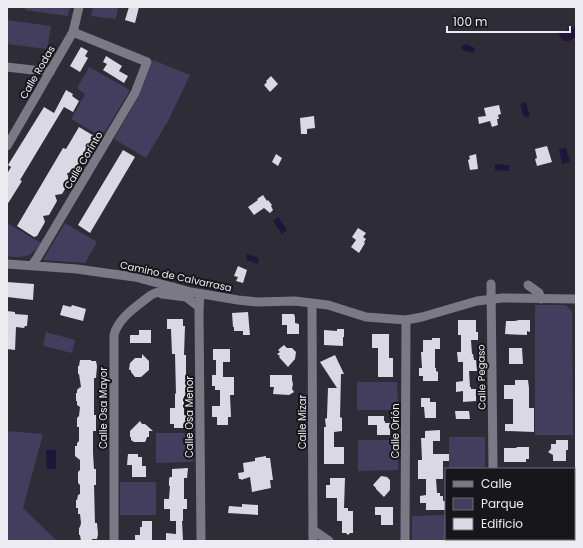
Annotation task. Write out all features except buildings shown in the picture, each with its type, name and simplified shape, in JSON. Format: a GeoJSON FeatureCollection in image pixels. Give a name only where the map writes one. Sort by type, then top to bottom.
{"type":"FeatureCollection","features":[{"type":"Feature","properties":{"kind":"street","name":"Calle Rodas"},"geometry":{"type":"LineString","coordinates":[[7,146],[73,32],[79,7]]}},
{"type":"Feature","properties":{"kind":"street","name":"Calle Corinto"},"geometry":{"type":"LineString","coordinates":[[32,266],[135,93],[147,62],[73,32]]}},
{"type":"Feature","properties":{"kind":"street"},"geometry":{"type":"LineString","coordinates":[[7,67],[50,72]]}},
{"type":"Feature","properties":{"kind":"street","name":"Camino de Calvarrasa"},"geometry":{"type":"LineString","coordinates":[[7,264],[77,269],[135,277],[179,292],[251,302],[295,301],[328,305],[366,317],[406,320],[422,317],[477,301],[502,298],[576,299]]}},
{"type":"Feature","properties":{"kind":"street","name":"Calle Pegaso"},"geometry":{"type":"LineString","coordinates":[[491,284],[493,468]]}},
{"type":"Feature","properties":{"kind":"street"},"geometry":{"type":"LineString","coordinates":[[528,285],[539,292],[541,299]]}},
{"type":"Feature","properties":{"kind":"street","name":"Calle Osa Mayor"},"geometry":{"type":"LineString","coordinates":[[114,541],[115,329],[120,322],[151,294],[155,292],[168,291],[179,292]]}},
{"type":"Feature","properties":{"kind":"street"},"geometry":{"type":"LineString","coordinates":[[179,292],[199,307]]}},
{"type":"Feature","properties":{"kind":"street","name":"Calle Osa Menor"},"geometry":{"type":"LineString","coordinates":[[200,294],[201,541]]}},
{"type":"Feature","properties":{"kind":"street","name":"Calle Mizar"},"geometry":{"type":"LineString","coordinates":[[312,304],[313,541]]}},
{"type":"Feature","properties":{"kind":"street","name":"Calle Orión"},"geometry":{"type":"LineString","coordinates":[[406,320],[406,541]]}},
{"type":"Feature","properties":{"kind":"street"},"geometry":{"type":"LineString","coordinates":[[313,530],[329,541]]}},
{"type":"Feature","properties":{"kind":"green space"},"geometry":{"type":"Polygon","coordinates":[[[25,7],[70,7],[68,16],[25,10],[25,7]]]}},
{"type":"Feature","properties":{"kind":"green space"},"geometry":{"type":"Polygon","coordinates":[[[93,7],[118,7],[116,19],[91,16],[93,7]]]}},
{"type":"Feature","properties":{"kind":"green space"},"geometry":{"type":"Polygon","coordinates":[[[7,20],[51,26],[47,49],[7,44],[7,20]]]}},
{"type":"Feature","properties":{"kind":"green space"},"geometry":{"type":"Polygon","coordinates":[[[153,60],[190,75],[168,121],[146,158],[114,139],[139,96],[153,60]]]}},
{"type":"Feature","properties":{"kind":"green space"},"geometry":{"type":"Polygon","coordinates":[[[89,67],[130,90],[102,137],[71,119],[85,94],[77,88],[89,67]]]}},
{"type":"Feature","properties":{"kind":"green space"},"geometry":{"type":"Polygon","coordinates":[[[7,223],[41,243],[38,248],[27,256],[7,256],[7,223]]]}},
{"type":"Feature","properties":{"kind":"green space"},"geometry":{"type":"Polygon","coordinates":[[[65,223],[97,242],[85,263],[43,260],[65,223]]]}},
{"type":"Feature","properties":{"kind":"green space"},"geometry":{"type":"Polygon","coordinates":[[[535,305],[564,305],[572,312],[573,435],[535,435],[535,305]]]}},
{"type":"Feature","properties":{"kind":"green space"},"geometry":{"type":"Polygon","coordinates":[[[46,332],[75,340],[72,353],[43,346],[46,332]]]}},
{"type":"Feature","properties":{"kind":"green space"},"geometry":{"type":"Polygon","coordinates":[[[357,382],[397,382],[398,410],[357,410],[357,382]]]}},
{"type":"Feature","properties":{"kind":"green space"},"geometry":{"type":"Polygon","coordinates":[[[7,431],[43,434],[23,508],[57,541],[7,541],[7,431]]]}},
{"type":"Feature","properties":{"kind":"green space"},"geometry":{"type":"Polygon","coordinates":[[[156,433],[193,433],[193,462],[156,463],[156,433]]]}},
{"type":"Feature","properties":{"kind":"green space"},"geometry":{"type":"Polygon","coordinates":[[[449,437],[485,437],[485,468],[449,468],[449,437]]]}},
{"type":"Feature","properties":{"kind":"green space"},"geometry":{"type":"Polygon","coordinates":[[[358,440],[398,440],[398,470],[358,471],[358,440]]]}},
{"type":"Feature","properties":{"kind":"green space"},"geometry":{"type":"Polygon","coordinates":[[[120,482],[156,482],[156,515],[120,515],[120,482]]]}},
{"type":"Feature","properties":{"kind":"green space"},"geometry":{"type":"Polygon","coordinates":[[[445,515],[445,540],[449,541],[412,541],[412,516],[445,515]]]}},
{"type":"Feature","properties":{"kind":"green space"},"geometry":{"type":"Polygon","coordinates":[[[500,540],[537,540],[537,541],[500,540]]]}},
{"type":"Feature","properties":{"kind":"shaded area"},"geometry":{"type":"Polygon","coordinates":[[[570,27],[576,28],[576,37],[569,41],[563,41],[558,33],[559,31],[565,32],[570,27]]]}},
{"type":"Feature","properties":{"kind":"shaded area"},"geometry":{"type":"Polygon","coordinates":[[[466,44],[475,49],[474,52],[467,52],[461,48],[466,44]]]}},
{"type":"Feature","properties":{"kind":"shaded area"},"geometry":{"type":"Polygon","coordinates":[[[526,102],[530,116],[524,117],[520,104],[526,102]]]}},
{"type":"Feature","properties":{"kind":"shaded area"},"geometry":{"type":"Polygon","coordinates":[[[566,148],[570,162],[562,164],[559,149],[566,148]]]}},
{"type":"Feature","properties":{"kind":"shaded area"},"geometry":{"type":"Polygon","coordinates":[[[495,164],[509,165],[509,171],[495,170],[495,164]]]}},
{"type":"Feature","properties":{"kind":"shaded area"},"geometry":{"type":"Polygon","coordinates":[[[278,217],[287,230],[282,234],[273,221],[278,217]]]}},
{"type":"Feature","properties":{"kind":"shaded area"},"geometry":{"type":"Polygon","coordinates":[[[247,254],[259,258],[258,264],[246,260],[247,254]]]}},
{"type":"Feature","properties":{"kind":"shaded area"},"geometry":{"type":"Polygon","coordinates":[[[46,450],[56,450],[56,469],[47,469],[46,450]]]}}]}
